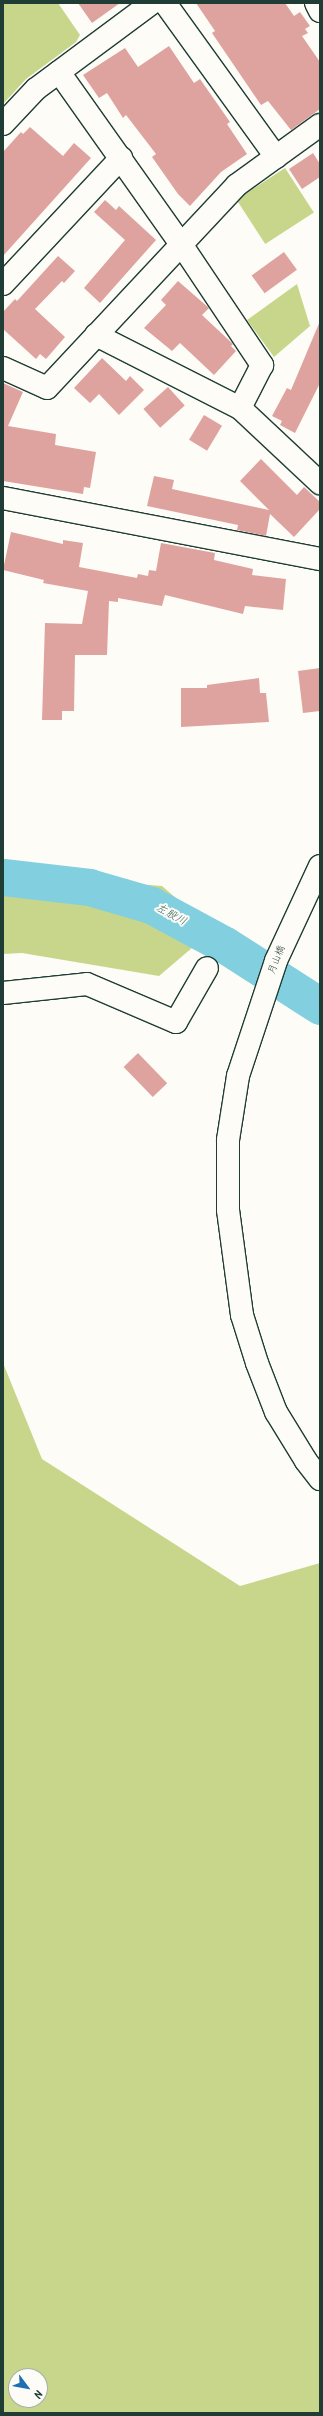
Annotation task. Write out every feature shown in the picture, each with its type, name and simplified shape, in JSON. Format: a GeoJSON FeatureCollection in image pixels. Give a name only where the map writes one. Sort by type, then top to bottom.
{"type":"FeatureCollection","features":[{"type":"Feature","properties":{"kind":"street"},"geometry":{"type":"LineString","coordinates":[[3,124],[36,89],[59,72],[128,10],[152,3]]}},
{"type":"Feature","properties":{"kind":"street"},"geometry":{"type":"LineString","coordinates":[[165,3],[276,157]]}},
{"type":"Feature","properties":{"kind":"street"},"geometry":{"type":"LineString","coordinates":[[316,3],[320,11]]}},
{"type":"Feature","properties":{"kind":"street"},"geometry":{"type":"LineString","coordinates":[[59,72],[181,244],[262,365],[240,408]]}},
{"type":"Feature","properties":{"kind":"street"},"geometry":{"type":"LineString","coordinates":[[3,368],[47,388],[237,185],[320,125]]}},
{"type":"Feature","properties":{"kind":"street"},"geometry":{"type":"LineString","coordinates":[[3,284],[121,158]]}},
{"type":"Feature","properties":{"kind":"street"},"geometry":{"type":"LineString","coordinates":[[96,335],[240,408],[320,483]]}},
{"type":"Feature","properties":{"kind":"street"},"geometry":{"type":"LineString","coordinates":[[3,498],[320,559]]}},
{"type":"Feature","properties":{"kind":"street","name":"月山橋"},"geometry":{"type":"LineString","coordinates":[[320,866],[276,961],[256,1017],[238,1076],[228,1140],[228,1210],[232,1251],[242,1315],[276,1412],[306,1461],[320,1479]]}},
{"type":"Feature","properties":{"kind":"street"},"geometry":{"type":"LineString","coordinates":[[3,993],[87,984],[176,1022],[207,968]]}},
{"type":"Feature","properties":{"kind":"green space"},"geometry":{"type":"Polygon","coordinates":[[[3,3],[58,3],[80,35],[76,42],[26,79],[3,104],[3,3]]]}},
{"type":"Feature","properties":{"kind":"green space"},"geometry":{"type":"Polygon","coordinates":[[[285,168],[314,212],[265,244],[236,200],[285,168]]]}},
{"type":"Feature","properties":{"kind":"green space"},"geometry":{"type":"Polygon","coordinates":[[[297,284],[310,326],[274,357],[247,320],[297,284]]]}},
{"type":"Feature","properties":{"kind":"green space"},"geometry":{"type":"Polygon","coordinates":[[[41,877],[162,886],[213,930],[159,976],[22,953],[3,954],[3,878],[41,877]]]}},
{"type":"Feature","properties":{"kind":"green space"},"geometry":{"type":"Polygon","coordinates":[[[3,1363],[42,1459],[240,1586],[320,1563],[320,2413],[3,2413],[3,1363]]]}},
{"type":"Feature","properties":{"kind":"building"},"geometry":{"type":"Polygon","coordinates":[[[78,3],[120,3],[92,23],[78,3]]]}},
{"type":"Feature","properties":{"kind":"building"},"geometry":{"type":"Polygon","coordinates":[[[196,3],[285,3],[294,16],[300,12],[310,26],[305,29],[308,33],[302,36],[320,62],[320,109],[291,130],[268,101],[261,105],[212,33],[215,31],[196,3]]]}},
{"type":"Feature","properties":{"kind":"building"},"geometry":{"type":"Polygon","coordinates":[[[169,46],[194,83],[200,79],[230,122],[227,124],[247,154],[221,172],[190,206],[178,194],[152,157],[156,154],[126,115],[123,118],[107,93],[99,98],[83,75],[125,48],[138,67],[169,46]]]}},
{"type":"Feature","properties":{"kind":"building"},"geometry":{"type":"Polygon","coordinates":[[[30,127],[63,156],[74,143],[91,158],[3,256],[3,152],[21,132],[23,134],[30,127]]]}},
{"type":"Feature","properties":{"kind":"building"},"geometry":{"type":"Polygon","coordinates":[[[313,153],[320,164],[320,177],[302,189],[289,169],[313,153]]]}},
{"type":"Feature","properties":{"kind":"building"},"geometry":{"type":"Polygon","coordinates":[[[105,200],[116,210],[119,206],[156,240],[100,303],[84,288],[125,240],[94,212],[105,200]]]}},
{"type":"Feature","properties":{"kind":"building"},"geometry":{"type":"Polygon","coordinates":[[[284,252],[297,270],[265,293],[252,276],[284,252]]]}},
{"type":"Feature","properties":{"kind":"building"},"geometry":{"type":"Polygon","coordinates":[[[58,256],[75,271],[64,283],[62,281],[35,309],[65,337],[46,359],[40,354],[36,359],[3,329],[3,312],[15,299],[17,301],[58,256]]]}},
{"type":"Feature","properties":{"kind":"building"},"geometry":{"type":"Polygon","coordinates":[[[178,281],[209,308],[202,315],[233,344],[231,346],[236,351],[214,375],[180,343],[172,351],[144,328],[166,305],[161,300],[178,281]]]}},
{"type":"Feature","properties":{"kind":"building"},"geometry":{"type":"Polygon","coordinates":[[[320,321],[320,383],[295,433],[280,425],[282,421],[272,416],[287,388],[291,390],[320,321]]]}},
{"type":"Feature","properties":{"kind":"building"},"geometry":{"type":"Polygon","coordinates":[[[102,358],[126,381],[130,376],[144,390],[119,415],[99,394],[90,403],[74,388],[102,358]]]}},
{"type":"Feature","properties":{"kind":"building"},"geometry":{"type":"Polygon","coordinates":[[[3,383],[23,392],[8,426],[56,434],[55,445],[96,452],[90,488],[84,487],[83,494],[3,481],[3,383]]]}},
{"type":"Feature","properties":{"kind":"building"},"geometry":{"type":"Polygon","coordinates":[[[168,387],[185,406],[160,428],[143,409],[168,387]]]}},
{"type":"Feature","properties":{"kind":"building"},"geometry":{"type":"Polygon","coordinates":[[[204,415],[222,426],[207,451],[189,440],[204,415]]]}},
{"type":"Feature","properties":{"kind":"building"},"geometry":{"type":"Polygon","coordinates":[[[261,459],[297,495],[304,487],[320,502],[320,509],[294,537],[270,514],[266,536],[237,530],[238,525],[147,506],[154,476],[174,480],[172,489],[269,510],[240,481],[261,459]]]}},
{"type":"Feature","properties":{"kind":"building"},"geometry":{"type":"Polygon","coordinates":[[[11,532],[63,544],[63,540],[83,543],[79,567],[137,578],[138,574],[148,576],[149,570],[156,571],[161,543],[215,553],[214,560],[253,569],[252,575],[286,579],[283,610],[245,606],[243,614],[165,595],[162,606],[118,598],[118,602],[109,601],[107,655],[75,655],[74,711],[62,711],[62,720],[42,720],[45,623],[82,624],[88,591],[43,583],[44,580],[3,570],[11,532]]]}},
{"type":"Feature","properties":{"kind":"building"},"geometry":{"type":"Polygon","coordinates":[[[320,668],[320,711],[303,713],[298,671],[320,668]]]}},
{"type":"Feature","properties":{"kind":"building"},"geometry":{"type":"Polygon","coordinates":[[[259,678],[260,693],[266,693],[269,722],[181,727],[181,688],[207,688],[207,685],[259,678]]]}},
{"type":"Feature","properties":{"kind":"building"},"geometry":{"type":"Polygon","coordinates":[[[138,1053],[167,1083],[153,1097],[124,1067],[138,1053]]]}},
{"type":"Feature","properties":{"kind":"waterway","name":"左股川"},"geometry":{"type":"LineString","coordinates":[[3,877],[89,887],[151,905],[225,945],[320,1006]]}}]}
